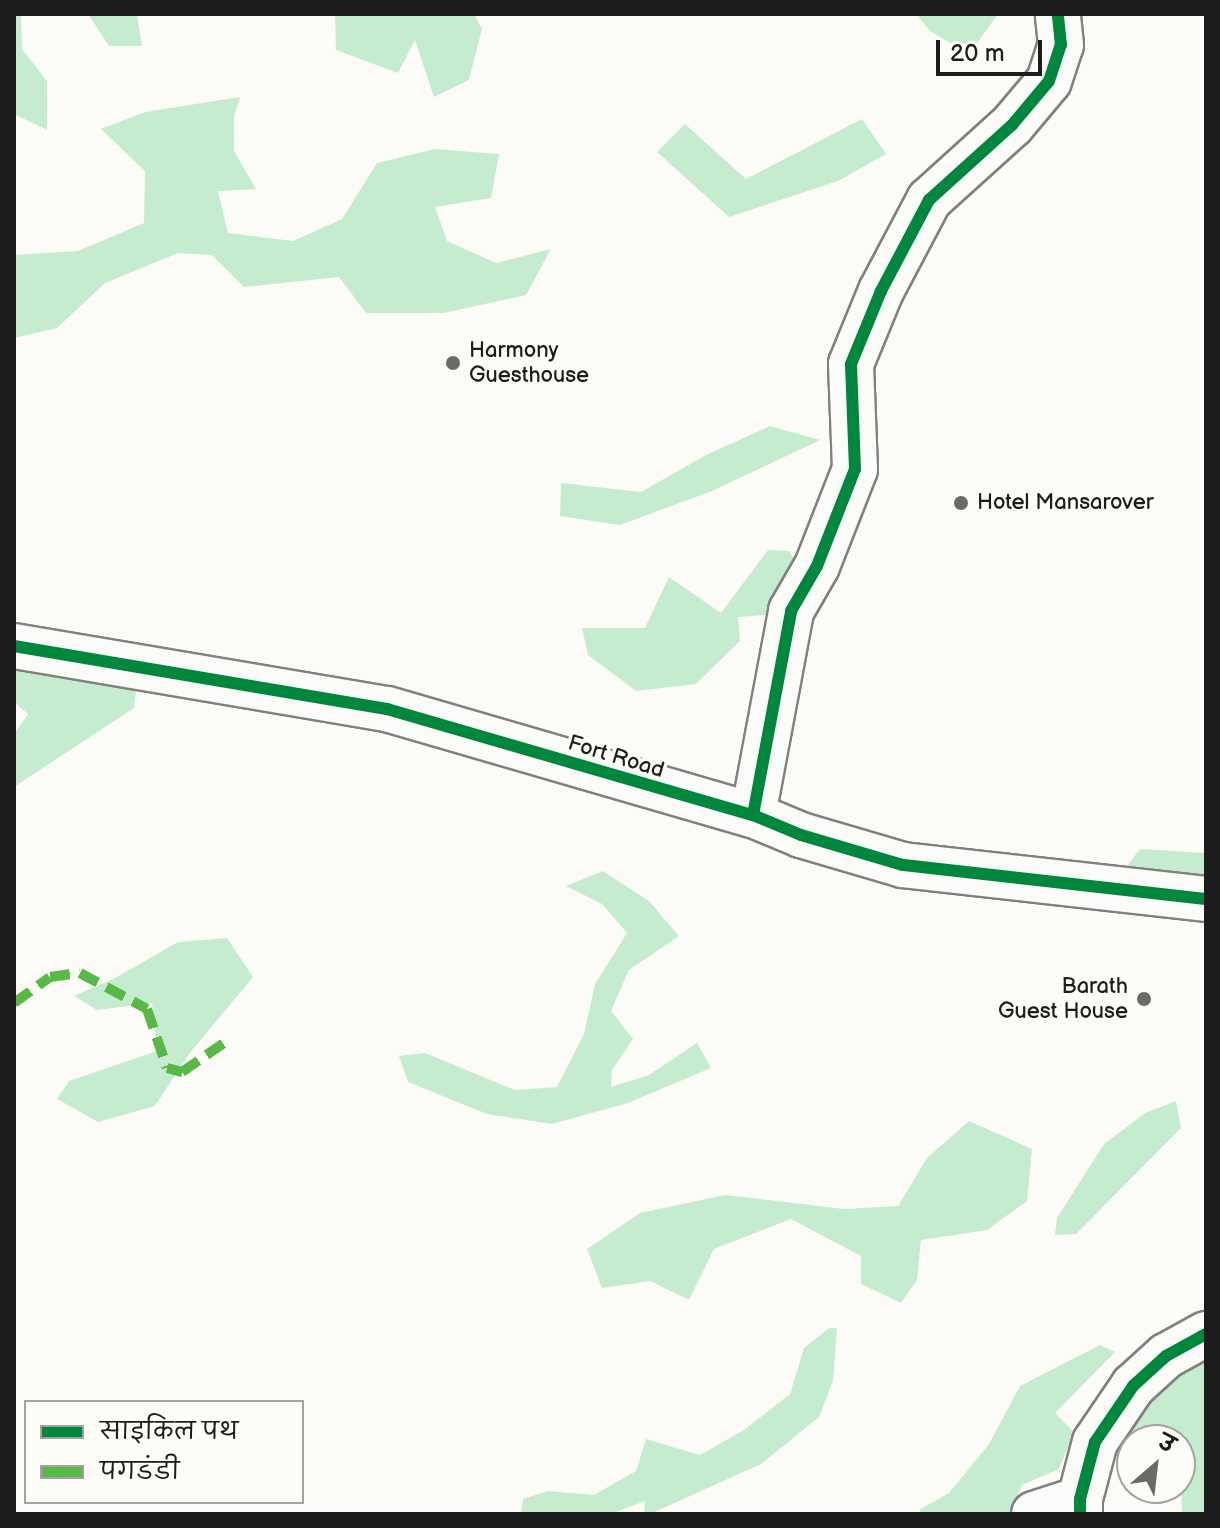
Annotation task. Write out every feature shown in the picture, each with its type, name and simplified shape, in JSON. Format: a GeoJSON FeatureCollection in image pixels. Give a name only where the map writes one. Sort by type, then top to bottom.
{"type":"FeatureCollection","features":[{"type":"Feature","properties":{"kind":"street"},"geometry":{"type":"LineString","coordinates":[[753,815],[791,611],[817,566],[855,469],[851,364],[881,291],[929,200],[1012,125],[1049,81],[1061,45],[1058,14]]}},
{"type":"Feature","properties":{"kind":"street","name":"Fort Road"},"geometry":{"type":"LineString","coordinates":[[14,646],[387,709],[753,815],[801,835],[903,865],[1206,899]]}},
{"type":"Feature","properties":{"kind":"street"},"geometry":{"type":"LineString","coordinates":[[1034,1514],[1080,1506],[1095,1442],[1133,1386],[1166,1356],[1206,1334]]}},
{"type":"Feature","properties":{"kind":"green space"},"geometry":{"type":"Polygon","coordinates":[[[14,14],[21,14],[22,49],[47,81],[47,130],[14,114],[14,14]]]}},
{"type":"Feature","properties":{"kind":"green space"},"geometry":{"type":"Polygon","coordinates":[[[88,14],[137,14],[142,46],[109,46],[88,14]]]}},
{"type":"Feature","properties":{"kind":"green space"},"geometry":{"type":"Polygon","coordinates":[[[335,14],[474,14],[482,29],[469,80],[434,97],[415,40],[398,73],[336,50],[335,14]]]}},
{"type":"Feature","properties":{"kind":"green space"},"geometry":{"type":"Polygon","coordinates":[[[916,14],[998,14],[969,54],[930,31],[916,14]]]}},
{"type":"Feature","properties":{"kind":"green space"},"geometry":{"type":"Polygon","coordinates":[[[240,97],[234,117],[234,151],[256,189],[218,191],[228,233],[293,241],[342,219],[377,163],[435,149],[499,154],[491,198],[435,207],[447,241],[496,263],[551,249],[526,295],[444,313],[366,313],[339,277],[244,287],[212,255],[178,253],[105,283],[57,328],[14,338],[14,255],[78,251],[144,223],[145,171],[101,129],[145,112],[240,97]]]}},
{"type":"Feature","properties":{"kind":"green space"},"geometry":{"type":"Polygon","coordinates":[[[862,119],[886,154],[838,181],[729,217],[657,152],[685,124],[746,179],[862,119]]]}},
{"type":"Feature","properties":{"kind":"green space"},"geometry":{"type":"Polygon","coordinates":[[[770,426],[820,440],[712,491],[620,525],[560,516],[561,483],[641,492],[706,455],[770,426]]]}},
{"type":"Feature","properties":{"kind":"green space"},"geometry":{"type":"Polygon","coordinates":[[[768,550],[789,551],[801,569],[776,614],[738,617],[740,641],[696,684],[636,691],[588,655],[582,628],[645,628],[669,577],[721,613],[768,550]]]}},
{"type":"Feature","properties":{"kind":"green space"},"geometry":{"type":"Polygon","coordinates":[[[14,658],[137,682],[134,708],[14,787],[14,734],[28,714],[14,702],[14,658]]]}},
{"type":"Feature","properties":{"kind":"green space"},"geometry":{"type":"Polygon","coordinates":[[[1140,849],[1206,853],[1206,876],[1127,866],[1140,849]]]}},
{"type":"Feature","properties":{"kind":"green space"},"geometry":{"type":"Polygon","coordinates":[[[603,871],[650,902],[679,936],[629,970],[611,1011],[633,1039],[612,1070],[611,1087],[649,1075],[697,1043],[711,1068],[628,1103],[552,1124],[487,1114],[408,1082],[399,1056],[425,1053],[515,1090],[557,1087],[584,1034],[595,984],[627,933],[602,904],[566,886],[603,871]]]}},
{"type":"Feature","properties":{"kind":"green space"},"geometry":{"type":"Polygon","coordinates":[[[227,938],[253,977],[189,1054],[155,1106],[98,1122],[57,1099],[69,1081],[157,1051],[152,1003],[97,1010],[74,996],[115,978],[178,942],[227,938]]]}},
{"type":"Feature","properties":{"kind":"green space"},"geometry":{"type":"Polygon","coordinates":[[[1176,1101],[1181,1128],[1076,1234],[1055,1235],[1057,1218],[1104,1144],[1145,1113],[1176,1101]]]}},
{"type":"Feature","properties":{"kind":"green space"},"geometry":{"type":"Polygon","coordinates":[[[969,1121],[1032,1149],[1027,1201],[987,1230],[921,1240],[917,1280],[901,1303],[861,1284],[861,1256],[791,1219],[714,1249],[689,1300],[650,1281],[602,1288],[587,1249],[640,1213],[725,1195],[844,1209],[898,1206],[927,1158],[969,1121]]]}},
{"type":"Feature","properties":{"kind":"green space"},"geometry":{"type":"Polygon","coordinates":[[[829,1328],[837,1328],[833,1381],[819,1417],[761,1464],[650,1514],[644,1514],[645,1501],[611,1514],[521,1514],[523,1499],[548,1491],[594,1495],[636,1471],[646,1439],[700,1455],[744,1430],[790,1394],[804,1348],[829,1328]]]}},
{"type":"Feature","properties":{"kind":"green space"},"geometry":{"type":"Polygon","coordinates":[[[1100,1345],[1115,1352],[1055,1413],[1074,1432],[1059,1469],[1022,1485],[1010,1514],[922,1514],[919,1510],[949,1493],[989,1444],[1020,1386],[1100,1345]]]}},
{"type":"Feature","properties":{"kind":"green space"},"geometry":{"type":"Polygon","coordinates":[[[1206,1358],[1206,1514],[1182,1514],[1182,1504],[1196,1504],[1196,1424],[1126,1424],[1144,1391],[1206,1358]]]}},
{"type":"Feature","properties":{"kind":"marked path"},"geometry":{"type":"LineString","coordinates":[[14,1003],[50,977],[80,973],[147,1009],[167,1068],[182,1072],[228,1040]]}},
{"type":"Feature","properties":{"kind":"cycle path"},"geometry":{"type":"LineString","coordinates":[[753,815],[791,611],[817,566],[855,469],[851,364],[881,291],[929,200],[1012,125],[1049,81],[1061,45],[1058,14]]}},
{"type":"Feature","properties":{"kind":"cycle path"},"geometry":{"type":"LineString","coordinates":[[14,646],[387,709],[753,815],[801,835],[903,865],[1206,899]]}},
{"type":"Feature","properties":{"kind":"cycle path"},"geometry":{"type":"LineString","coordinates":[[1080,1514],[1080,1499],[1095,1442],[1133,1386],[1166,1356],[1206,1334]]}},
{"type":"Feature","properties":{"kind":"place","name":"Harmony Guesthouse"},"geometry":{"type":"Point","coordinates":[453,363]}},
{"type":"Feature","properties":{"kind":"place","name":"Hotel Mansarover"},"geometry":{"type":"Point","coordinates":[961,503]}},
{"type":"Feature","properties":{"kind":"place","name":"Barath Guest House"},"geometry":{"type":"Point","coordinates":[1144,999]}}]}
